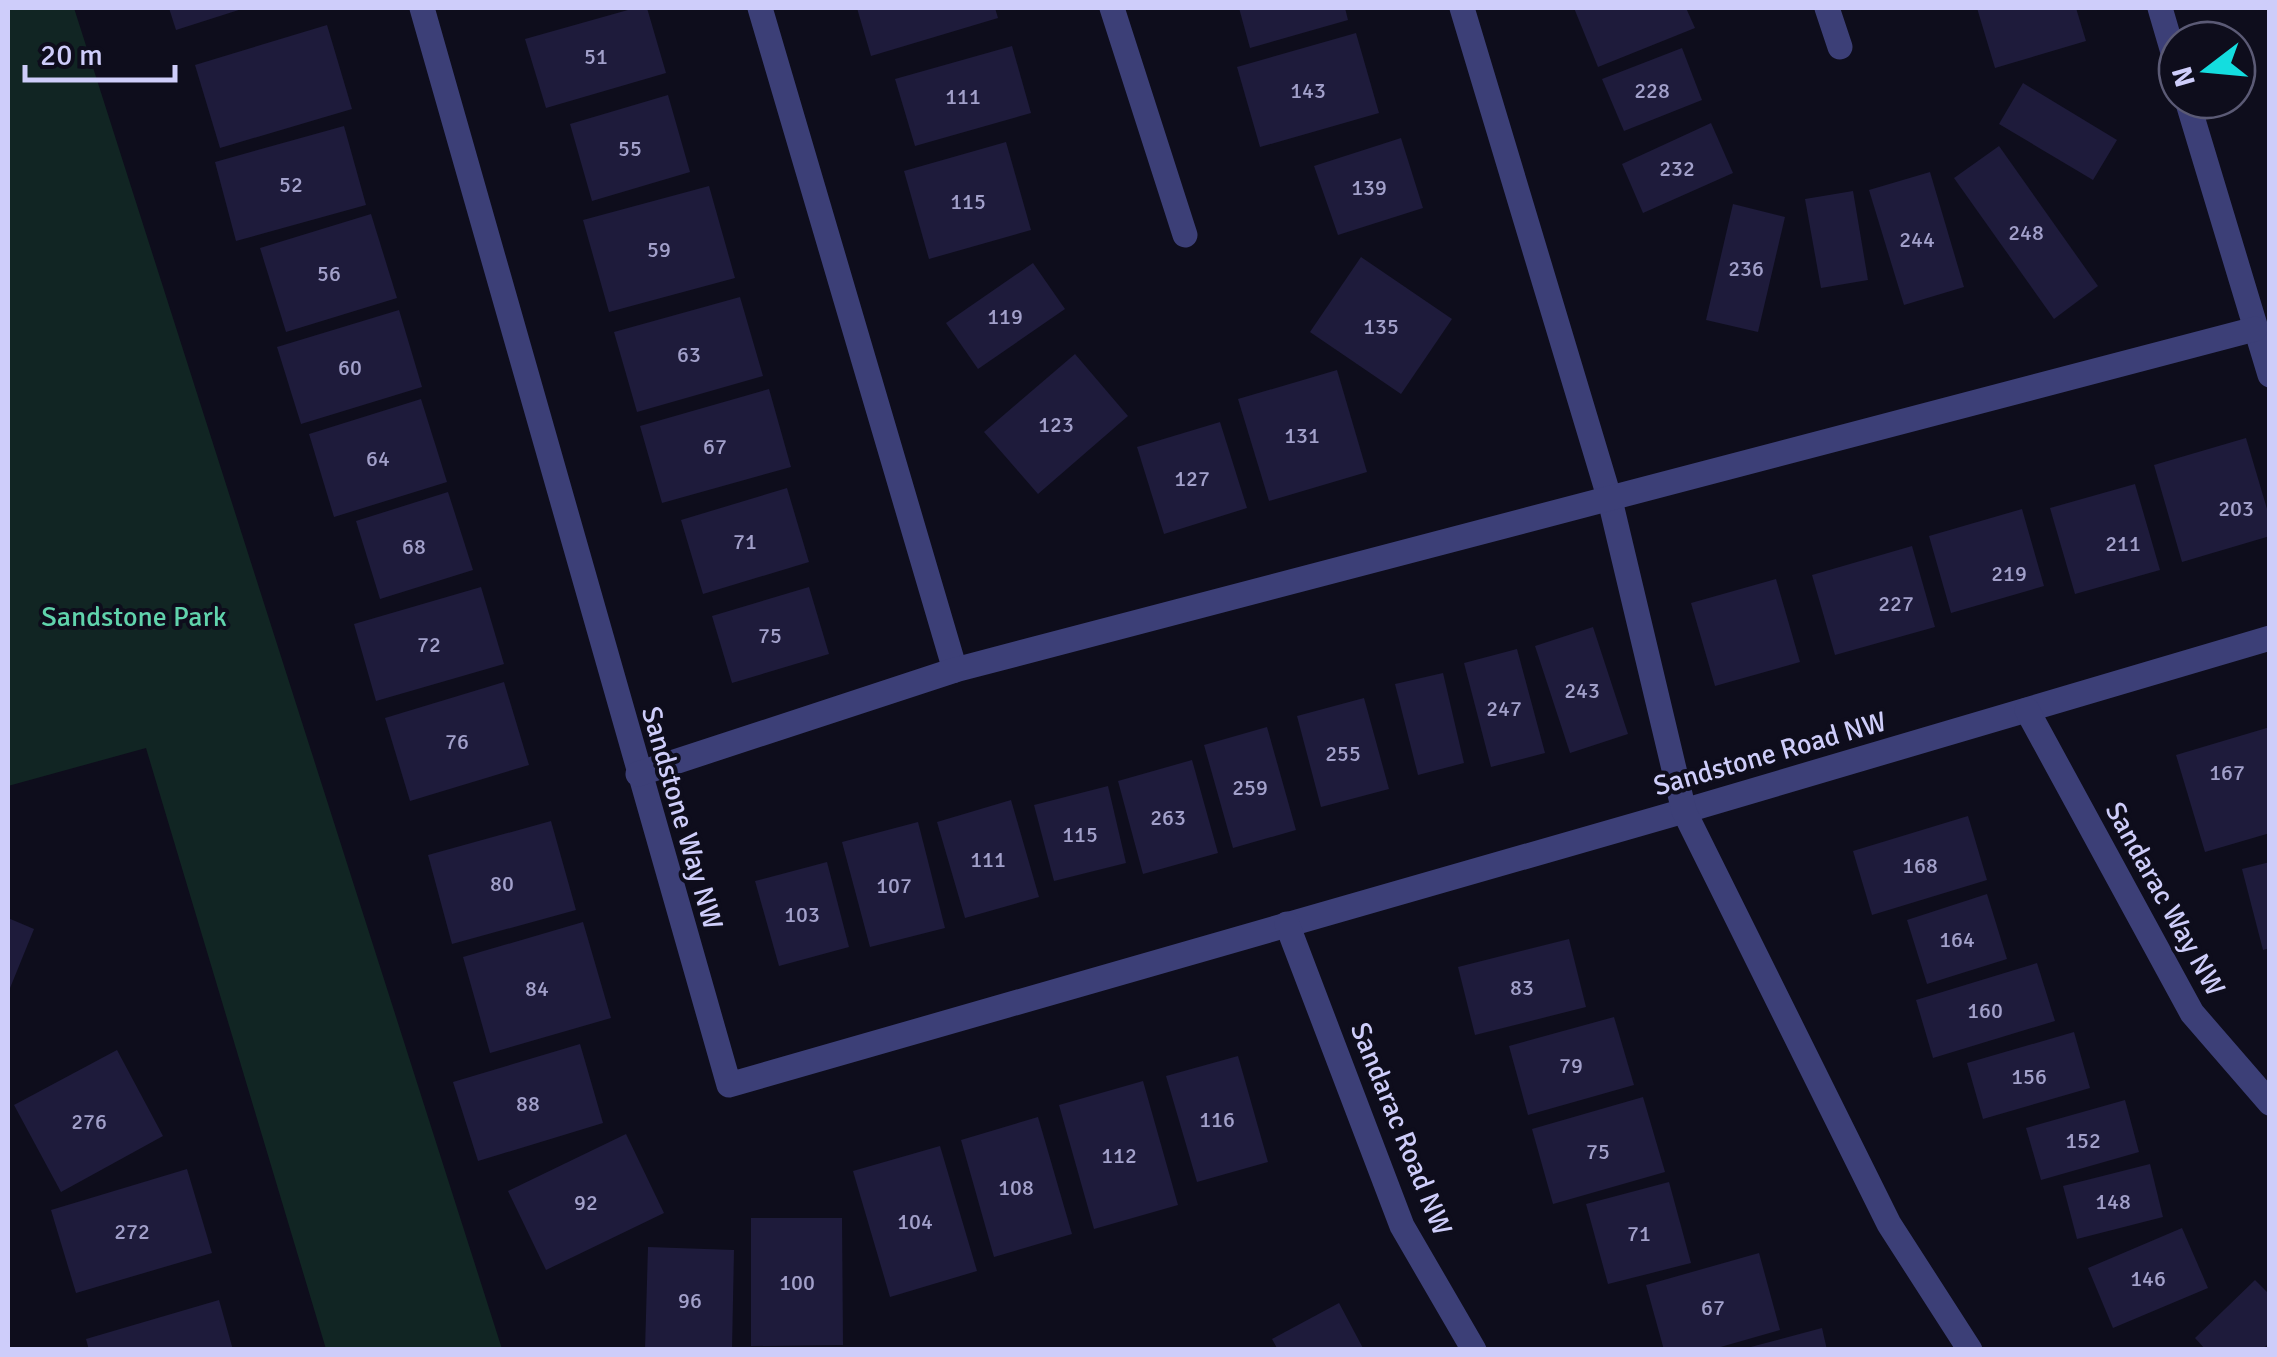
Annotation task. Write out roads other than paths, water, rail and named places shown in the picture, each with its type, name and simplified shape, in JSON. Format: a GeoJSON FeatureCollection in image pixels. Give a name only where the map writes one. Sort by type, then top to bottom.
{"type":"FeatureCollection","features":[{"type":"Feature","properties":{"kind":"street","name":"Sandstone Way NW"},"geometry":{"type":"LineString","coordinates":[[422,8],[729,1085],[1288,924]]}},
{"type":"Feature","properties":{"kind":"street"},"geometry":{"type":"LineString","coordinates":[[760,8],[956,670]]}},
{"type":"Feature","properties":{"kind":"street"},"geometry":{"type":"LineString","coordinates":[[1112,8],[1185,235]]}},
{"type":"Feature","properties":{"kind":"street"},"geometry":{"type":"LineString","coordinates":[[1462,8],[1610,500],[1684,811],[1889,1224],[1970,1350]]}},
{"type":"Feature","properties":{"kind":"street"},"geometry":{"type":"LineString","coordinates":[[1827,8],[1840,47]]}},
{"type":"Feature","properties":{"kind":"street"},"geometry":{"type":"LineString","coordinates":[[2193,120],[2270,375]]}},
{"type":"Feature","properties":{"kind":"street"},"geometry":{"type":"LineString","coordinates":[[638,774],[956,670],[2255,329]]}},
{"type":"Feature","properties":{"kind":"street","name":"Sandstone Road NW"},"geometry":{"type":"LineString","coordinates":[[1288,924],[2270,638]]}},
{"type":"Feature","properties":{"kind":"street","name":"Sandarac Way NW"},"geometry":{"type":"LineString","coordinates":[[2027,710],[2192,1013],[2270,1104]]}},
{"type":"Feature","properties":{"kind":"street","name":"Sandarac Road NW"},"geometry":{"type":"LineString","coordinates":[[1288,924],[1402,1226],[1474,1350]]}},
{"type":"Feature","properties":{"kind":"park label","name":"Sandstone Park"},"geometry":{"type":"Point","coordinates":[134,617]}}]}
